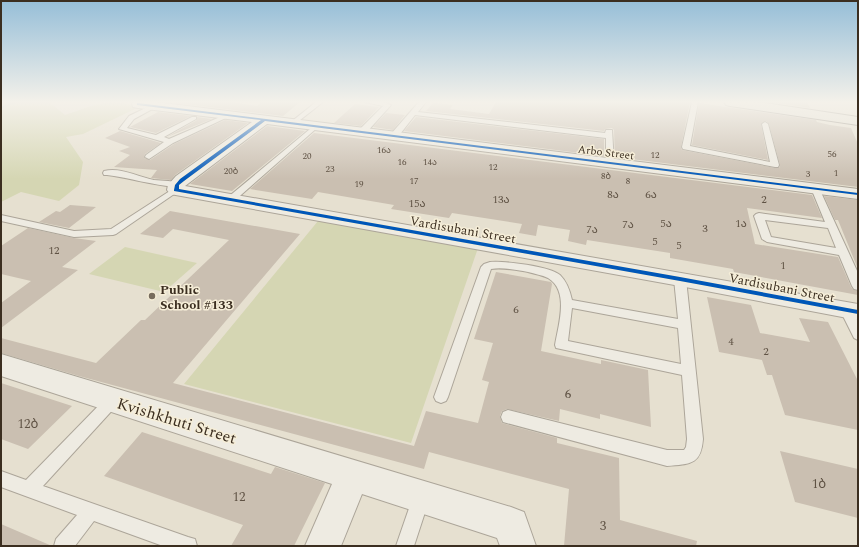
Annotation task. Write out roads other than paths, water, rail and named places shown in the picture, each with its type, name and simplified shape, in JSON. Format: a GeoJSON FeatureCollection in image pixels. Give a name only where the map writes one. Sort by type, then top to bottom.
{"type":"FeatureCollection","features":[{"type":"Feature","properties":{"kind":"street"},"geometry":{"type":"LineString","coordinates":[[177,187],[242,134],[252,128]]}},
{"type":"Feature","properties":{"kind":"street","name":"Arbo Street"},"geometry":{"type":"LineString","coordinates":[[328,128],[858,194]]}},
{"type":"Feature","properties":{"kind":"street","name":"Vardisubani Street"},"geometry":{"type":"LineString","coordinates":[[177,187],[230,200],[680,279],[852,311]]}},
{"type":"Feature","properties":{"kind":"street","name":"Kvishkhuti Street"},"geometry":{"type":"LineString","coordinates":[[1,365],[511,525],[518,546]]}},
{"type":"Feature","properties":{"kind":"street"},"geometry":{"type":"LineString","coordinates":[[323,546],[353,475]]}},
{"type":"Feature","properties":{"kind":"lane"},"geometry":{"type":"LineString","coordinates":[[124,128],[123,129],[170,141]]}},
{"type":"Feature","properties":{"kind":"lane"},"geometry":{"type":"LineString","coordinates":[[157,138],[176,128]]}},
{"type":"Feature","properties":{"kind":"lane"},"geometry":{"type":"LineString","coordinates":[[149,157],[170,141],[201,128]]}},
{"type":"Feature","properties":{"kind":"lane"},"geometry":{"type":"LineString","coordinates":[[230,200],[314,128]]}},
{"type":"Feature","properties":{"kind":"lane"},"geometry":{"type":"LineString","coordinates":[[362,132],[366,128]]}},
{"type":"Feature","properties":{"kind":"lane"},"geometry":{"type":"LineString","coordinates":[[394,136],[401,128]]}},
{"type":"Feature","properties":{"kind":"lane"},"geometry":{"type":"LineString","coordinates":[[549,128],[609,134],[610,163]]}},
{"type":"Feature","properties":{"kind":"lane"},"geometry":{"type":"LineString","coordinates":[[690,128],[686,146],[775,165],[766,128]]}},
{"type":"Feature","properties":{"kind":"lane"},"geometry":{"type":"LineString","coordinates":[[107,172],[127,175],[177,187]]}},
{"type":"Feature","properties":{"kind":"lane"},"geometry":{"type":"LineString","coordinates":[[1,218],[74,234],[113,232],[177,187]]}},
{"type":"Feature","properties":{"kind":"lane"},"geometry":{"type":"LineString","coordinates":[[815,188],[858,286]]}},
{"type":"Feature","properties":{"kind":"lane"},"geometry":{"type":"LineString","coordinates":[[831,226],[759,216],[767,239],[842,252]]}},
{"type":"Feature","properties":{"kind":"lane"},"geometry":{"type":"LineString","coordinates":[[441,396],[486,267],[492,265],[501,265],[544,272],[559,282],[564,290],[567,303],[561,345],[689,371]]}},
{"type":"Feature","properties":{"kind":"lane"},"geometry":{"type":"LineString","coordinates":[[508,417],[668,458],[687,457],[694,450],[695,439],[680,279]]}},
{"type":"Feature","properties":{"kind":"lane"},"geometry":{"type":"LineString","coordinates":[[567,303],[685,325]]}},
{"type":"Feature","properties":{"kind":"lane"},"geometry":{"type":"LineString","coordinates":[[852,311],[858,335]]}},
{"type":"Feature","properties":{"kind":"lane"},"geometry":{"type":"LineString","coordinates":[[29,488],[113,400]]}},
{"type":"Feature","properties":{"kind":"lane"},"geometry":{"type":"LineString","coordinates":[[1,478],[188,546]]}},
{"type":"Feature","properties":{"kind":"lane"},"geometry":{"type":"LineString","coordinates":[[405,546],[421,496]]}},
{"type":"Feature","properties":{"kind":"lane"},"geometry":{"type":"LineString","coordinates":[[62,546],[91,511]]}},
{"type":"Feature","properties":{"kind":"place","name":"Public School #133"},"geometry":{"type":"Point","coordinates":[152,296]}}]}
